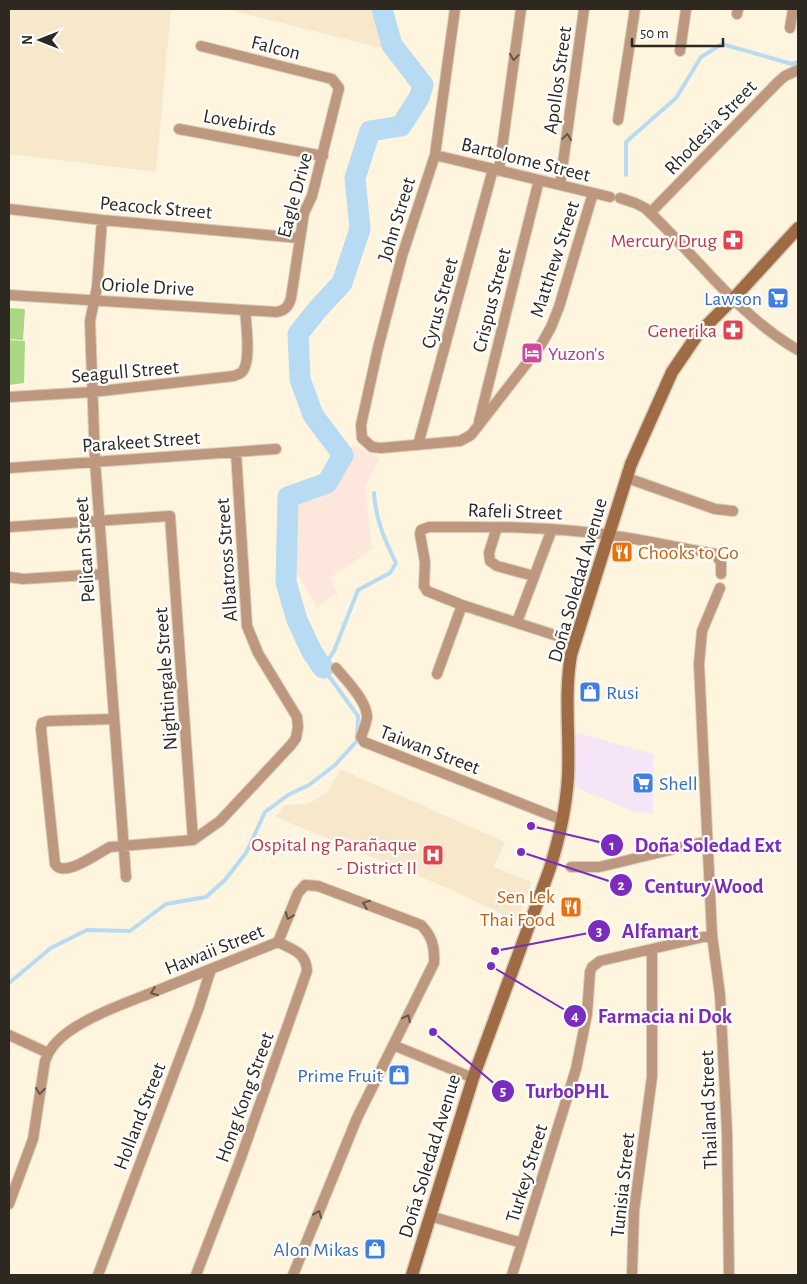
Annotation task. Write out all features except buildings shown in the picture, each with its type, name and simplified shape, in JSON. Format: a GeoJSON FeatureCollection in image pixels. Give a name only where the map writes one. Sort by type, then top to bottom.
{"type":"FeatureCollection","features":[{"type":"Feature","properties":{"kind":"main road","name":"Doña Soledad Avenue"},"geometry":{"type":"LineString","coordinates":[[412,1275],[473,1078],[549,871],[563,820],[568,776],[570,663],[631,464],[672,372],[698,334],[798,228]]}},
{"type":"Feature","properties":{"kind":"street","name":"John Street"},"geometry":{"type":"LineString","coordinates":[[362,438],[361,425],[386,314],[402,256],[435,155],[456,9]]}},
{"type":"Feature","properties":{"kind":"street","name":"Cyrus Street"},"geometry":{"type":"LineString","coordinates":[[418,446],[496,169],[521,9]]}},
{"type":"Feature","properties":{"kind":"street","name":"Apollos Street"},"geometry":{"type":"LineString","coordinates":[[560,185],[584,9]]}},
{"type":"Feature","properties":{"kind":"street"},"geometry":{"type":"LineString","coordinates":[[618,120],[635,9]]}},
{"type":"Feature","properties":{"kind":"street"},"geometry":{"type":"LineString","coordinates":[[680,51],[686,9]]}},
{"type":"Feature","properties":{"kind":"street"},"geometry":{"type":"LineString","coordinates":[[790,28],[793,9]]}},
{"type":"Feature","properties":{"kind":"street","name":"Falcon"},"geometry":{"type":"LineString","coordinates":[[201,46],[332,79],[339,88]]}},
{"type":"Feature","properties":{"kind":"street","name":"Rhodesia Street"},"geometry":{"type":"LineString","coordinates":[[650,213],[778,82],[785,76],[798,70]]}},
{"type":"Feature","properties":{"kind":"street","name":"Eagle Drive"},"geometry":{"type":"LineString","coordinates":[[285,310],[291,298],[304,213],[312,196],[339,88]]}},
{"type":"Feature","properties":{"kind":"street","name":"Lovebirds"},"geometry":{"type":"LineString","coordinates":[[180,129],[323,156]]}},
{"type":"Feature","properties":{"kind":"street","name":"Bartolome Street"},"geometry":{"type":"LineString","coordinates":[[435,155],[636,202],[650,213],[733,299],[765,328],[798,350]]}},
{"type":"Feature","properties":{"kind":"street","name":"Crispus Street"},"geometry":{"type":"LineString","coordinates":[[477,428],[539,180]]}},
{"type":"Feature","properties":{"kind":"street","name":"Matthew Street"},"geometry":{"type":"LineString","coordinates":[[362,438],[372,447],[418,446],[460,441],[471,435],[541,345],[551,327],[559,307],[593,193]]}},
{"type":"Feature","properties":{"kind":"street","name":"Peacock Street"},"geometry":{"type":"LineString","coordinates":[[9,209],[102,220],[299,238]]}},
{"type":"Feature","properties":{"kind":"street","name":"Pelican Street"},"geometry":{"type":"LineString","coordinates":[[102,220],[97,287],[90,321],[92,392],[95,461],[101,521],[103,574],[126,877]]}},
{"type":"Feature","properties":{"kind":"street","name":"Oriole Drive"},"geometry":{"type":"LineString","coordinates":[[9,294],[276,312],[285,310]]}},
{"type":"Feature","properties":{"kind":"street","name":"Seagull Street"},"geometry":{"type":"LineString","coordinates":[[9,397],[92,392],[224,378],[242,372],[246,366],[248,356],[245,310]]}},
{"type":"Feature","properties":{"kind":"street","name":"Parakeet Street"},"geometry":{"type":"LineString","coordinates":[[9,468],[276,449]]}},
{"type":"Feature","properties":{"kind":"street","name":"Albatross Street"},"geometry":{"type":"LineString","coordinates":[[193,840],[220,821],[296,738],[298,727],[297,717],[258,654],[247,626],[236,452]]}},
{"type":"Feature","properties":{"kind":"street"},"geometry":{"type":"LineString","coordinates":[[627,478],[715,509],[733,511]]}},
{"type":"Feature","properties":{"kind":"street","name":"Nightingale Street"},"geometry":{"type":"LineString","coordinates":[[101,521],[170,516],[193,840]]}},
{"type":"Feature","properties":{"kind":"street"},"geometry":{"type":"LineString","coordinates":[[9,527],[101,521]]}},
{"type":"Feature","properties":{"kind":"street","name":"Rafeli Street"},"geometry":{"type":"LineString","coordinates":[[462,605],[429,593],[425,589],[426,568],[420,534],[421,530],[429,527],[497,527],[552,529],[609,535],[716,554],[721,563],[721,574]]}},
{"type":"Feature","properties":{"kind":"street"},"geometry":{"type":"LineString","coordinates":[[497,527],[489,553],[490,561],[497,566],[534,576]]}},
{"type":"Feature","properties":{"kind":"street"},"geometry":{"type":"LineString","coordinates":[[517,622],[552,529]]}},
{"type":"Feature","properties":{"kind":"street"},"geometry":{"type":"LineString","coordinates":[[9,577],[23,579],[103,574]]}},
{"type":"Feature","properties":{"kind":"street","name":"Thailand Street"},"geometry":{"type":"LineString","coordinates":[[720,588],[702,630],[699,664],[712,935],[720,995],[727,1132],[729,1275]]}},
{"type":"Feature","properties":{"kind":"street"},"geometry":{"type":"LineString","coordinates":[[437,674],[462,605],[576,642]]}},
{"type":"Feature","properties":{"kind":"street","name":"Taiwan Street"},"geometry":{"type":"LineString","coordinates":[[336,668],[360,698],[366,711],[367,719],[361,737],[364,742],[563,820]]}},
{"type":"Feature","properties":{"kind":"street"},"geometry":{"type":"LineString","coordinates":[[114,719],[48,721],[42,723],[41,729],[55,864],[61,869],[75,867],[110,847],[193,840]]}},
{"type":"Feature","properties":{"kind":"street"},"geometry":{"type":"LineString","coordinates":[[571,867],[605,866],[707,842]]}},
{"type":"Feature","properties":{"kind":"street","name":"Hawaii Street"},"geometry":{"type":"LineString","coordinates":[[48,1053],[68,1032],[85,1022],[278,942],[298,893],[306,885],[318,886],[421,925],[429,934],[433,943],[435,952],[434,963],[357,1118],[293,1275]]}},
{"type":"Feature","properties":{"kind":"street","name":"Turkey Street"},"geometry":{"type":"LineString","coordinates":[[512,1275],[576,1068],[587,1014],[589,978],[592,967],[600,962],[712,935]]}},
{"type":"Feature","properties":{"kind":"street","name":"Hong Kong Street"},"geometry":{"type":"LineString","coordinates":[[196,1275],[239,1163],[307,971],[303,956],[278,942]]}},
{"type":"Feature","properties":{"kind":"street","name":"Tunisia Street"},"geometry":{"type":"LineString","coordinates":[[632,1275],[634,1211],[652,1077],[652,949]]}},
{"type":"Feature","properties":{"kind":"street","name":"Holland Street"},"geometry":{"type":"LineString","coordinates":[[98,1275],[198,1010],[211,969]]}},
{"type":"Feature","properties":{"kind":"street"},"geometry":{"type":"LineString","coordinates":[[9,1035],[48,1053],[43,1071],[33,1139],[9,1204]]}},
{"type":"Feature","properties":{"kind":"street"},"geometry":{"type":"LineString","coordinates":[[393,1045],[473,1078]]}},
{"type":"Feature","properties":{"kind":"street"},"geometry":{"type":"LineString","coordinates":[[430,1216],[522,1243]]}},
{"type":"Feature","properties":{"kind":"shaded area"},"geometry":{"type":"Polygon","coordinates":[[[9,9],[171,9],[156,172],[9,154],[9,9]]]}},
{"type":"Feature","properties":{"kind":"shaded area"},"geometry":{"type":"Polygon","coordinates":[[[226,9],[377,9],[389,50],[226,9]]]}},
{"type":"Feature","properties":{"kind":"shaded area"},"geometry":{"type":"Polygon","coordinates":[[[353,445],[379,458],[365,488],[372,549],[330,577],[337,593],[317,606],[292,565],[296,494],[336,480],[353,445]]]}},
{"type":"Feature","properties":{"kind":"shaded area"},"geometry":{"type":"Polygon","coordinates":[[[570,731],[653,754],[653,813],[635,812],[570,785],[570,731]]]}},
{"type":"Feature","properties":{"kind":"shaded area","name":"Ospital ng Parañaque - District II"},"geometry":{"type":"Polygon","coordinates":[[[340,769],[505,842],[494,867],[532,882],[517,921],[445,887],[275,817],[285,805],[308,804],[328,792],[340,769]]]}},
{"type":"Feature","properties":{"kind":"green space"},"geometry":{"type":"Polygon","coordinates":[[[9,308],[25,309],[23,340],[9,339],[9,308]]]}},
{"type":"Feature","properties":{"kind":"green space"},"geometry":{"type":"Polygon","coordinates":[[[9,340],[25,341],[24,383],[9,385],[9,340]]]}},
{"type":"Feature","properties":{"kind":"waterway"},"geometry":{"type":"LineString","coordinates":[[323,668],[312,652],[297,620],[286,582],[288,497],[327,483],[343,455],[313,415],[300,379],[298,334],[342,283],[360,229],[355,178],[370,131],[401,126],[419,98],[423,85],[392,45],[382,9]]}},
{"type":"Feature","properties":{"kind":"waterway"},"geometry":{"type":"LineString","coordinates":[[626,175],[626,142],[676,98],[701,57],[722,44],[792,64],[798,62]]}},
{"type":"Feature","properties":{"kind":"waterway"},"geometry":{"type":"LineString","coordinates":[[9,983],[51,948],[87,930],[130,931],[166,904],[206,897],[225,880],[246,853],[265,812],[288,795],[309,785],[335,765],[357,741],[358,716],[323,668],[334,651],[358,590],[390,573],[396,563],[381,529],[374,493]]}},
{"type":"Feature","properties":{"kind":"place","name":"Mercury Drug"},"geometry":{"type":"Point","coordinates":[733,240]}},
{"type":"Feature","properties":{"kind":"place","name":"Lawson"},"geometry":{"type":"Point","coordinates":[778,298]}},
{"type":"Feature","properties":{"kind":"place","name":"Generika"},"geometry":{"type":"Point","coordinates":[733,330]}},
{"type":"Feature","properties":{"kind":"place","name":"Yuzon's"},"geometry":{"type":"Point","coordinates":[532,353]}},
{"type":"Feature","properties":{"kind":"place","name":"Chooks to Go"},"geometry":{"type":"Point","coordinates":[622,552]}},
{"type":"Feature","properties":{"kind":"place","name":"Rusi"},"geometry":{"type":"Point","coordinates":[590,692]}},
{"type":"Feature","properties":{"kind":"place","name":"Shell"},"geometry":{"type":"Point","coordinates":[643,783]}},
{"type":"Feature","properties":{"kind":"place","name":"Doña Soledad Ext"},"geometry":{"type":"Point","coordinates":[531,826]}},
{"type":"Feature","properties":{"kind":"place","name":"Century Wood"},"geometry":{"type":"Point","coordinates":[521,852]}},
{"type":"Feature","properties":{"kind":"place","name":"Ospital ng Parañaque - District II"},"geometry":{"type":"Point","coordinates":[433,855]}},
{"type":"Feature","properties":{"kind":"place","name":"Sen Lek Thai Food"},"geometry":{"type":"Point","coordinates":[571,907]}},
{"type":"Feature","properties":{"kind":"place","name":"Alfamart"},"geometry":{"type":"Point","coordinates":[495,951]}},
{"type":"Feature","properties":{"kind":"place","name":"Farmacia ni Dok"},"geometry":{"type":"Point","coordinates":[491,966]}},
{"type":"Feature","properties":{"kind":"place","name":"TurboPHL"},"geometry":{"type":"Point","coordinates":[433,1032]}},
{"type":"Feature","properties":{"kind":"place","name":"Prime Fruit"},"geometry":{"type":"Point","coordinates":[399,1075]}},
{"type":"Feature","properties":{"kind":"place","name":"Alon Mikas"},"geometry":{"type":"Point","coordinates":[375,1249]}}]}
